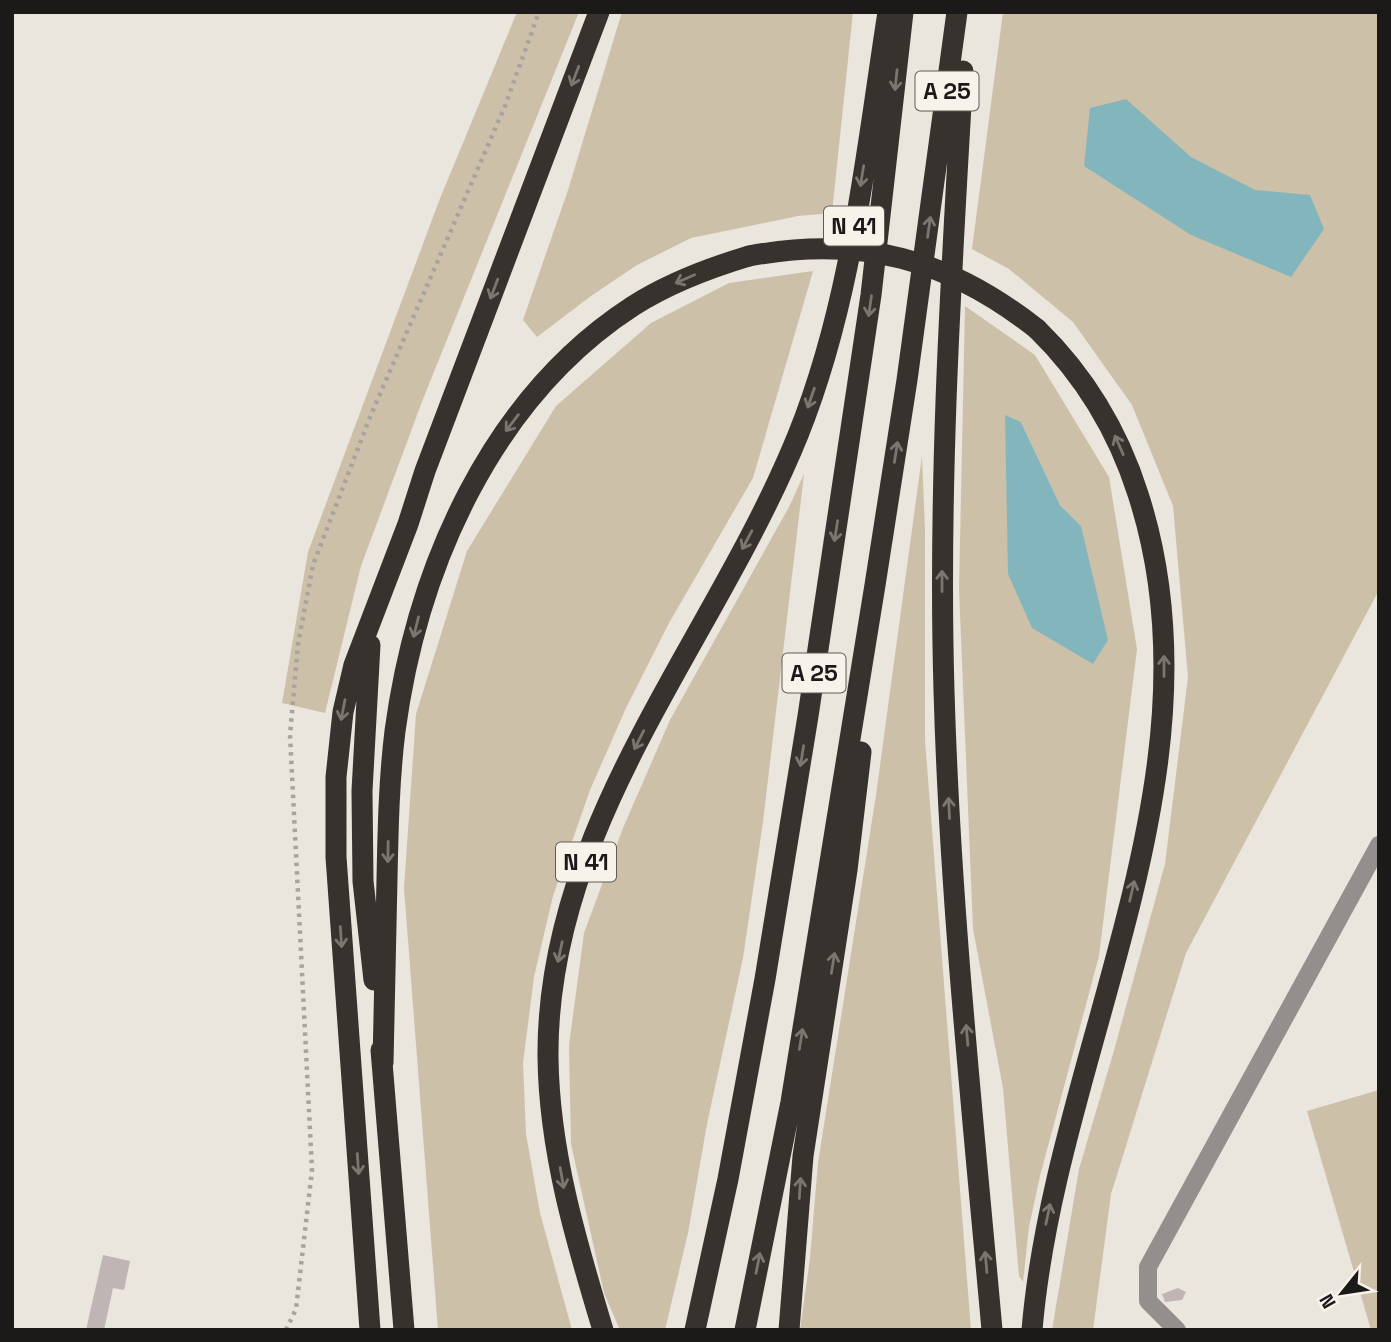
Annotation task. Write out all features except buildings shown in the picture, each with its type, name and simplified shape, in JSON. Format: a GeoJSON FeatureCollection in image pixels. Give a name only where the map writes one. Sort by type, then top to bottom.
{"type":"FeatureCollection","features":[{"type":"Feature","properties":{"kind":"highway"},"geometry":{"type":"LineString","coordinates":[[370,1330],[337,872],[335,807],[338,743],[343,712],[354,665],[599,12]]}},
{"type":"Feature","properties":{"kind":"highway","name":"N 41"},"geometry":{"type":"LineString","coordinates":[[603,1330],[568,1207],[553,1125],[548,1057],[549,1031],[561,949],[575,895],[614,792],[642,733],[772,492],[809,404],[847,264],[888,12]]}},
{"type":"Feature","properties":{"kind":"highway","name":"A 25"},"geometry":{"type":"LineString","coordinates":[[695,1330],[728,1179],[765,979],[808,716],[871,295],[903,12]]}},
{"type":"Feature","properties":{"kind":"highway","name":"A 25"},"geometry":{"type":"LineString","coordinates":[[745,1330],[790,1102],[875,584],[909,367],[957,12]]}},
{"type":"Feature","properties":{"kind":"highway"},"geometry":{"type":"LineString","coordinates":[[966,12],[942,467],[943,688],[952,854],[992,1330]]}},
{"type":"Feature","properties":{"kind":"highway"},"geometry":{"type":"LineString","coordinates":[[383,1063],[389,806],[396,728],[406,670],[420,611],[454,520],[498,443],[528,402],[572,354],[613,320],[646,299],[703,271],[749,256],[793,249],[857,250],[899,257],[962,279],[998,300],[1037,329],[1066,359],[1111,426],[1133,478],[1149,533],[1162,625],[1164,684],[1160,741],[1149,817],[1130,900],[1054,1189],[1041,1256],[1032,1330]]}},
{"type":"Feature","properties":{"kind":"highway"},"geometry":{"type":"LineString","coordinates":[[789,1330],[803,1156],[847,870],[869,686],[875,584]]}},
{"type":"Feature","properties":{"kind":"highway"},"geometry":{"type":"LineString","coordinates":[[372,622],[362,755],[363,881],[383,1063],[404,1330]]}},
{"type":"Feature","properties":{"kind":"lane"},"geometry":{"type":"LineString","coordinates":[[1177,1330],[1148,1301],[1148,1267],[1379,845]]}},
{"type":"Feature","properties":{"kind":"shaded area"},"geometry":{"type":"Polygon","coordinates":[[[517,12],[579,12],[423,399],[361,566],[325,713],[282,703],[308,552],[439,201],[517,12]]]}},
{"type":"Feature","properties":{"kind":"shaded area"},"geometry":{"type":"Polygon","coordinates":[[[622,12],[853,12],[832,213],[798,216],[691,238],[637,265],[537,337],[523,320],[568,190],[622,12]]]}},
{"type":"Feature","properties":{"kind":"shaded area"},"geometry":{"type":"Polygon","coordinates":[[[1003,12],[1379,12],[1379,590],[1186,953],[1111,1194],[1093,1330],[1052,1330],[1079,1169],[1165,864],[1188,677],[1173,506],[1132,405],[1073,322],[1009,269],[972,249],[1003,12]]]}},
{"type":"Feature","properties":{"kind":"shaded area"},"geometry":{"type":"Polygon","coordinates":[[[813,271],[753,478],[669,623],[626,708],[590,790],[553,896],[534,977],[523,1063],[526,1134],[540,1213],[572,1330],[438,1330],[404,888],[416,714],[467,551],[556,406],[651,323],[729,283],[813,271]]]}},
{"type":"Feature","properties":{"kind":"shaded area"},"geometry":{"type":"Polygon","coordinates":[[[965,306],[1035,355],[1109,477],[1137,649],[1099,956],[1040,1176],[1029,1227],[1023,1282],[1019,1276],[1003,1088],[973,929],[959,589],[965,306]],[[1021,422],[1008,574],[1081,526],[1060,505],[1021,422]]]}},
{"type":"Feature","properties":{"kind":"shaded area"},"geometry":{"type":"Polygon","coordinates":[[[922,456],[925,530],[925,740],[971,1330],[800,1330],[810,1258],[818,1163],[876,795],[922,456]]]}},
{"type":"Feature","properties":{"kind":"shaded area"},"geometry":{"type":"Polygon","coordinates":[[[804,474],[763,822],[743,958],[707,1124],[688,1233],[665,1330],[620,1330],[604,1293],[571,1144],[569,1045],[584,933],[623,828],[670,720],[789,507],[804,474]]]}},
{"type":"Feature","properties":{"kind":"shaded area"},"geometry":{"type":"Polygon","coordinates":[[[1379,1090],[1379,1330],[1371,1330],[1307,1111],[1379,1090]]]}},
{"type":"Feature","properties":{"kind":"water"},"geometry":{"type":"Polygon","coordinates":[[[1126,99],[1191,157],[1255,190],[1310,195],[1324,229],[1291,277],[1191,235],[1084,166],[1090,108],[1126,99]]]}},
{"type":"Feature","properties":{"kind":"water"},"geometry":{"type":"Polygon","coordinates":[[[1005,415],[1021,422],[1060,505],[1081,526],[1108,640],[1093,664],[1032,628],[1008,574],[1005,415]]]}}]}
